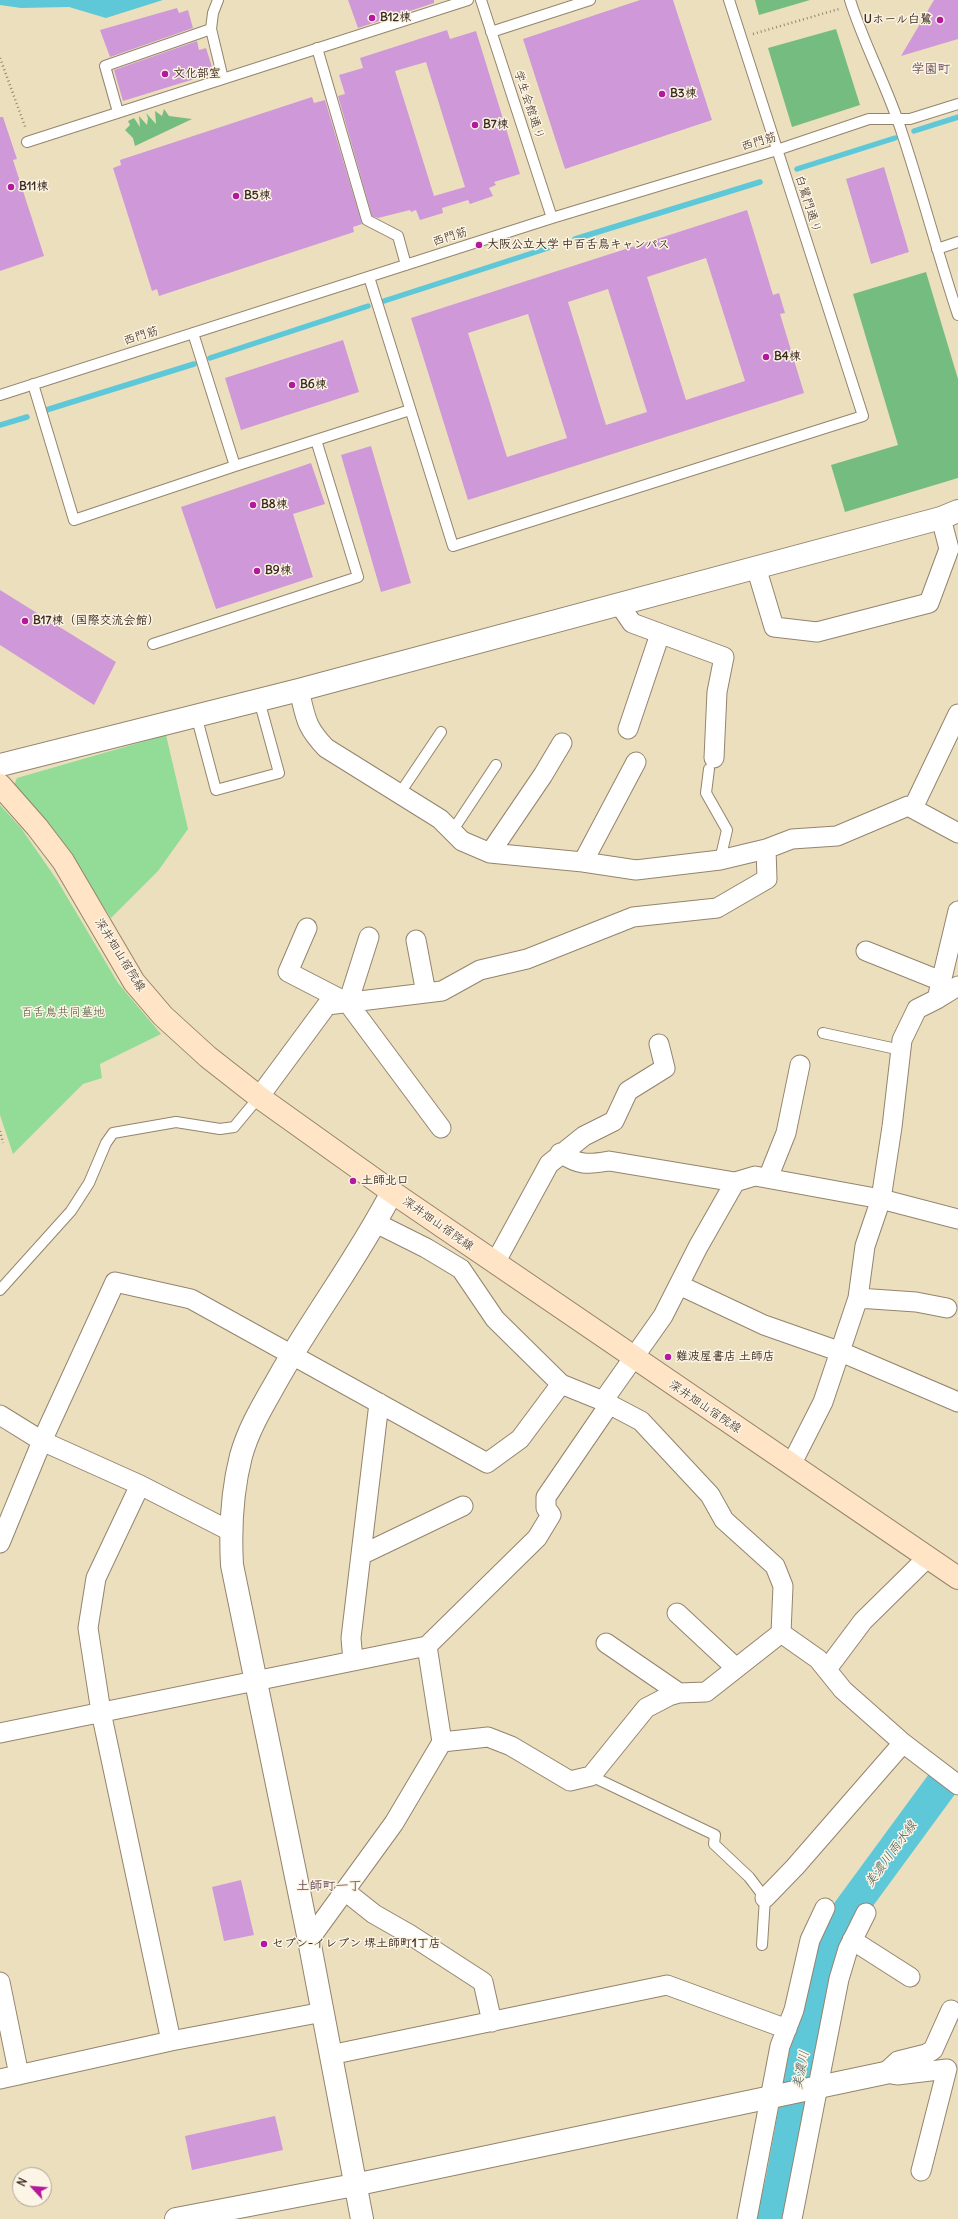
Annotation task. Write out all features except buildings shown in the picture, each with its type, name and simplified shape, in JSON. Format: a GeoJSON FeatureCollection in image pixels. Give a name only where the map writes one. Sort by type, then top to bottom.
{"type":"FeatureCollection","features":[{"type":"Feature","properties":{"kind":"main road","name":"深井畑山宿院線"},"geometry":{"type":"LineString","coordinates":[[0,785],[37,826],[63,861],[134,982],[163,1016],[202,1052],[259,1098],[495,1264],[927,1558],[956,1574]]}},
{"type":"Feature","properties":{"kind":"street"},"geometry":{"type":"LineString","coordinates":[[0,765],[299,690],[949,514],[949,549],[929,603],[817,632],[774,627],[756,567]]}},
{"type":"Feature","properties":{"kind":"street"},"geometry":{"type":"LineString","coordinates":[[619,604],[632,623],[724,657],[717,692],[711,764]]}},
{"type":"Feature","properties":{"kind":"street"},"geometry":{"type":"LineString","coordinates":[[628,729],[660,634]]}},
{"type":"Feature","properties":{"kind":"street"},"geometry":{"type":"LineString","coordinates":[[299,690],[307,723],[312,734],[326,748],[440,819],[453,830],[462,841],[490,853],[583,862],[636,870],[720,860],[766,849],[792,839],[837,836],[908,806],[958,833]]}},
{"type":"Feature","properties":{"kind":"street"},"geometry":{"type":"LineString","coordinates":[[913,808],[958,714]]}},
{"type":"Feature","properties":{"kind":"street"},"geometry":{"type":"LineString","coordinates":[[490,853],[543,775],[562,743]]}},
{"type":"Feature","properties":{"kind":"street"},"geometry":{"type":"LineString","coordinates":[[583,862],[636,762]]}},
{"type":"Feature","properties":{"kind":"street"},"geometry":{"type":"LineString","coordinates":[[259,1098],[328,1005],[442,991],[480,970],[527,959],[633,917],[717,908],[767,879],[766,849]]}},
{"type":"Feature","properties":{"kind":"street"},"geometry":{"type":"LineString","coordinates":[[791,1465],[823,1402],[858,1298],[865,1246],[881,1199],[892,1127],[902,1040],[917,1010],[937,999],[950,984],[958,912]]}},
{"type":"Feature","properties":{"kind":"street"},"geometry":{"type":"LineString","coordinates":[[307,928],[288,972],[348,1003],[440,1128]]}},
{"type":"Feature","properties":{"kind":"street"},"geometry":{"type":"LineString","coordinates":[[348,1003],[369,937]]}},
{"type":"Feature","properties":{"kind":"street"},"geometry":{"type":"LineString","coordinates":[[416,940],[426,993]]}},
{"type":"Feature","properties":{"kind":"street"},"geometry":{"type":"LineString","coordinates":[[866,951],[950,984]]}},
{"type":"Feature","properties":{"kind":"street"},"geometry":{"type":"LineString","coordinates":[[495,1264],[549,1164],[560,1153],[584,1136],[614,1121],[628,1091],[665,1068],[659,1044]]}},
{"type":"Feature","properties":{"kind":"street"},"geometry":{"type":"LineString","coordinates":[[768,1178],[786,1133],[800,1066]]}},
{"type":"Feature","properties":{"kind":"street"},"geometry":{"type":"LineString","coordinates":[[560,1153],[575,1162],[590,1165],[609,1161],[735,1182],[755,1176],[768,1178],[881,1199],[958,1219]]}},
{"type":"Feature","properties":{"kind":"street"},"geometry":{"type":"LineString","coordinates":[[0,1733],[426,1646],[537,1538],[551,1515],[546,1508],[546,1497],[634,1358],[663,1316],[735,1182]]}},
{"type":"Feature","properties":{"kind":"street"},"geometry":{"type":"LineString","coordinates":[[362,2219],[354,2185],[309,1940],[254,1682],[232,1565],[230,1531],[235,1486],[241,1456],[253,1423],[292,1354],[376,1223],[392,1192]]}},
{"type":"Feature","properties":{"kind":"street"},"geometry":{"type":"LineString","coordinates":[[376,1223],[426,1248],[461,1269],[494,1319],[561,1384],[606,1403],[640,1421],[710,1495],[724,1520],[775,1566],[783,1586],[781,1633],[706,1692],[668,1696],[646,1708],[591,1776],[570,1781],[511,1746],[488,1737],[442,1742]]}},
{"type":"Feature","properties":{"kind":"street"},"geometry":{"type":"LineString","coordinates":[[0,1543],[42,1441],[114,1282],[192,1299],[487,1463],[520,1439],[561,1384]]}},
{"type":"Feature","properties":{"kind":"street"},"geometry":{"type":"LineString","coordinates":[[679,1285],[764,1326],[841,1352],[958,1402]]}},
{"type":"Feature","properties":{"kind":"street"},"geometry":{"type":"LineString","coordinates":[[858,1298],[916,1302],[947,1308]]}},
{"type":"Feature","properties":{"kind":"street"},"geometry":{"type":"LineString","coordinates":[[353,1661],[351,1638],[379,1403]]}},
{"type":"Feature","properties":{"kind":"street"},"geometry":{"type":"LineString","coordinates":[[0,1416],[42,1441],[140,1485],[230,1531]]}},
{"type":"Feature","properties":{"kind":"street"},"geometry":{"type":"LineString","coordinates":[[140,1485],[96,1578],[88,1628],[101,1712],[171,2041]]}},
{"type":"Feature","properties":{"kind":"street"},"geometry":{"type":"LineString","coordinates":[[361,1555],[463,1506]]}},
{"type":"Feature","properties":{"kind":"street"},"geometry":{"type":"LineString","coordinates":[[827,1669],[863,1621],[927,1558]]}},
{"type":"Feature","properties":{"kind":"street"},"geometry":{"type":"LineString","coordinates":[[677,1613],[736,1668]]}},
{"type":"Feature","properties":{"kind":"street"},"geometry":{"type":"LineString","coordinates":[[781,1633],[818,1659],[843,1690],[903,1743],[954,1775]]}},
{"type":"Feature","properties":{"kind":"street"},"geometry":{"type":"LineString","coordinates":[[606,1643],[679,1694]]}},
{"type":"Feature","properties":{"kind":"street"},"geometry":{"type":"LineString","coordinates":[[309,1940],[394,1823],[442,1742],[426,1646]]}},
{"type":"Feature","properties":{"kind":"street"},"geometry":{"type":"LineString","coordinates":[[765,1898],[795,1867],[903,1743]]}},
{"type":"Feature","properties":{"kind":"street"},"geometry":{"type":"LineString","coordinates":[[345,1891],[374,1914],[409,1934],[483,1982],[492,2022]]}},
{"type":"Feature","properties":{"kind":"street"},"geometry":{"type":"LineString","coordinates":[[792,2219],[796,2091],[780,2046],[794,2010],[810,1940],[825,1908]]}},
{"type":"Feature","properties":{"kind":"street"},"geometry":{"type":"LineString","coordinates":[[747,2219],[839,1979],[852,1940],[866,1913]]}},
{"type":"Feature","properties":{"kind":"street"},"geometry":{"type":"LineString","coordinates":[[852,1940],[910,1977]]}},
{"type":"Feature","properties":{"kind":"street"},"geometry":{"type":"LineString","coordinates":[[0,1982],[19,2075]]}},
{"type":"Feature","properties":{"kind":"street"},"geometry":{"type":"LineString","coordinates":[[330,2055],[667,1986],[787,2029]]}},
{"type":"Feature","properties":{"kind":"street"},"geometry":{"type":"LineString","coordinates":[[885,2073],[898,2061],[926,2054],[933,2050],[951,2010]]}},
{"type":"Feature","properties":{"kind":"street"},"geometry":{"type":"LineString","coordinates":[[0,2079],[171,2041],[322,2012]]}},
{"type":"Feature","properties":{"kind":"street"},"geometry":{"type":"LineString","coordinates":[[176,2219],[354,2185],[885,2073],[897,2075],[947,2069],[921,2172]]}},
{"type":"Feature","properties":{"kind":"lane"},"geometry":{"type":"LineString","coordinates":[[218,0],[213,13],[211,29],[223,79]]}},
{"type":"Feature","properties":{"kind":"lane"},"geometry":{"type":"LineString","coordinates":[[29,141],[468,0]]}},
{"type":"Feature","properties":{"kind":"lane","name":"学生会館通り"},"geometry":{"type":"LineString","coordinates":[[481,0],[552,218]]}},
{"type":"Feature","properties":{"kind":"lane"},"geometry":{"type":"LineString","coordinates":[[491,32],[590,0]]}},
{"type":"Feature","properties":{"kind":"lane","name":"白鷺門通り"},"geometry":{"type":"LineString","coordinates":[[410,410],[453,546],[863,416],[729,0]]}},
{"type":"Feature","properties":{"kind":"lane"},"geometry":{"type":"LineString","coordinates":[[851,2],[898,120],[940,261],[958,315]]}},
{"type":"Feature","properties":{"kind":"lane"},"geometry":{"type":"LineString","coordinates":[[118,112],[105,66],[211,29]]}},
{"type":"Feature","properties":{"kind":"lane"},"geometry":{"type":"LineString","coordinates":[[317,48],[367,220],[398,236],[406,265]]}},
{"type":"Feature","properties":{"kind":"lane","name":"西門筋"},"geometry":{"type":"LineString","coordinates":[[0,395],[552,218],[777,150],[869,119],[910,119],[958,104]]}},
{"type":"Feature","properties":{"kind":"lane"},"geometry":{"type":"LineString","coordinates":[[937,248],[958,242]]}},
{"type":"Feature","properties":{"kind":"lane"},"geometry":{"type":"LineString","coordinates":[[33,384],[74,520],[234,466],[410,410],[369,277]]}},
{"type":"Feature","properties":{"kind":"lane"},"geometry":{"type":"LineString","coordinates":[[193,333],[234,466]]}},
{"type":"Feature","properties":{"kind":"lane"},"geometry":{"type":"LineString","coordinates":[[152,644],[358,578],[316,440]]}},
{"type":"Feature","properties":{"kind":"lane"},"geometry":{"type":"LineString","coordinates":[[196,715],[216,790],[279,773],[259,700]]}},
{"type":"Feature","properties":{"kind":"lane"},"geometry":{"type":"LineString","coordinates":[[400,793],[441,732]]}},
{"type":"Feature","properties":{"kind":"lane"},"geometry":{"type":"LineString","coordinates":[[711,764],[706,793],[727,830],[720,860]]}},
{"type":"Feature","properties":{"kind":"lane"},"geometry":{"type":"LineString","coordinates":[[453,830],[496,765]]}},
{"type":"Feature","properties":{"kind":"lane"},"geometry":{"type":"LineString","coordinates":[[823,1033],[901,1050]]}},
{"type":"Feature","properties":{"kind":"lane"},"geometry":{"type":"LineString","coordinates":[[0,1290],[72,1211],[89,1182],[106,1143],[113,1133],[176,1122],[220,1129],[234,1127],[259,1098]]}},
{"type":"Feature","properties":{"kind":"lane"},"geometry":{"type":"LineString","coordinates":[[591,1776],[715,1835],[714,1844],[750,1876],[765,1898],[762,1945]]}},
{"type":"Feature","properties":{"kind":"path"},"geometry":{"type":"LineString","coordinates":[[741,38],[851,2]]}},
{"type":"Feature","properties":{"kind":"path"},"geometry":{"type":"LineString","coordinates":[[0,58],[29,141]]}},
{"type":"Feature","properties":{"kind":"path"},"geometry":{"type":"LineString","coordinates":[[0,1131],[3,1143]]}},
{"type":"Feature","properties":{"kind":"green space"},"geometry":{"type":"Polygon","coordinates":[[[755,0],[810,0],[759,15],[755,0]]]}},
{"type":"Feature","properties":{"kind":"green space"},"geometry":{"type":"Polygon","coordinates":[[[836,29],[860,105],[792,127],[768,48],[836,29]]]}},
{"type":"Feature","properties":{"kind":"green space"},"geometry":{"type":"Polygon","coordinates":[[[164,109],[169,116],[192,119],[135,146],[133,138],[125,130],[130,125],[128,121],[134,118],[140,127],[139,116],[147,125],[148,118],[146,113],[156,124],[155,111],[162,116],[164,109]]]}},
{"type":"Feature","properties":{"kind":"green space"},"geometry":{"type":"Polygon","coordinates":[[[926,272],[958,379],[958,478],[845,512],[831,465],[898,445],[853,294],[926,272]]]}},
{"type":"Feature","properties":{"kind":"green space"},"geometry":{"type":"Polygon","coordinates":[[[166,735],[188,829],[158,871],[111,918],[55,832],[14,785],[17,778],[166,735]]]}},
{"type":"Feature","properties":{"kind":"green space","name":"百舌鳥共同墓地"},"geometry":{"type":"Polygon","coordinates":[[[0,805],[21,828],[57,880],[118,983],[161,1034],[100,1064],[102,1078],[83,1084],[13,1154],[0,1115],[0,805]]]}},
{"type":"Feature","properties":{"kind":"water"},"geometry":{"type":"Polygon","coordinates":[[[0,0],[163,0],[106,18],[69,7],[21,8],[0,5],[0,0]]]}},
{"type":"Feature","properties":{"kind":"waterway"},"geometry":{"type":"LineString","coordinates":[[914,131],[958,117]]}},
{"type":"Feature","properties":{"kind":"waterway"},"geometry":{"type":"LineString","coordinates":[[797,169],[895,138]]}},
{"type":"Feature","properties":{"kind":"waterway"},"geometry":{"type":"LineString","coordinates":[[575,239],[760,182]]}},
{"type":"Feature","properties":{"kind":"waterway"},"geometry":{"type":"LineString","coordinates":[[384,301],[548,248]]}},
{"type":"Feature","properties":{"kind":"waterway"},"geometry":{"type":"LineString","coordinates":[[210,358],[368,306]]}},
{"type":"Feature","properties":{"kind":"waterway"},"geometry":{"type":"LineString","coordinates":[[43,411],[194,364]]}},
{"type":"Feature","properties":{"kind":"waterway"},"geometry":{"type":"LineString","coordinates":[[0,425],[27,417]]}},
{"type":"Feature","properties":{"kind":"waterway","name":"美濃川"},"geometry":{"type":"LineString","coordinates":[[773,2219],[782,2181],[822,1964],[832,1938],[843,1919],[942,1784]]}},
{"type":"Feature","properties":{"kind":"place","name":"B12棟"},"geometry":{"type":"Point","coordinates":[372,18]}},
{"type":"Feature","properties":{"kind":"place","name":"Uホール白鷺"},"geometry":{"type":"Point","coordinates":[940,20]}},
{"type":"Feature","properties":{"kind":"place","name":"文化部室"},"geometry":{"type":"Point","coordinates":[165,74]}},
{"type":"Feature","properties":{"kind":"place","name":"B3棟"},"geometry":{"type":"Point","coordinates":[662,94]}},
{"type":"Feature","properties":{"kind":"place","name":"B7棟"},"geometry":{"type":"Point","coordinates":[475,125]}},
{"type":"Feature","properties":{"kind":"place","name":"B11棟"},"geometry":{"type":"Point","coordinates":[11,187]}},
{"type":"Feature","properties":{"kind":"place","name":"B5棟"},"geometry":{"type":"Point","coordinates":[236,196]}},
{"type":"Feature","properties":{"kind":"place","name":"大阪公立大学 中百舌鳥キャンパス"},"geometry":{"type":"Point","coordinates":[479,245]}},
{"type":"Feature","properties":{"kind":"place","name":"B4棟"},"geometry":{"type":"Point","coordinates":[766,357]}},
{"type":"Feature","properties":{"kind":"place","name":"B6棟"},"geometry":{"type":"Point","coordinates":[292,385]}},
{"type":"Feature","properties":{"kind":"place","name":"B8棟"},"geometry":{"type":"Point","coordinates":[253,505]}},
{"type":"Feature","properties":{"kind":"place","name":"B9棟"},"geometry":{"type":"Point","coordinates":[257,571]}},
{"type":"Feature","properties":{"kind":"place","name":"B17棟（国際交流会館）"},"geometry":{"type":"Point","coordinates":[25,621]}},
{"type":"Feature","properties":{"kind":"place","name":"土師北口"},"geometry":{"type":"Point","coordinates":[353,1181]}},
{"type":"Feature","properties":{"kind":"place","name":"難波屋書店 土師店"},"geometry":{"type":"Point","coordinates":[668,1357]}},
{"type":"Feature","properties":{"kind":"place","name":"セブン-イレブン 堺土師町1丁店"},"geometry":{"type":"Point","coordinates":[264,1944]}},
{"type":"Feature","properties":{"kind":"district","name":"学園町"},"geometry":{"type":"Point","coordinates":[931,69]}},
{"type":"Feature","properties":{"kind":"district","name":"土師町一丁"},"geometry":{"type":"Point","coordinates":[329,1886]}},
{"type":"Feature","properties":{"kind":"water label","name":"美濃川雨水線"},"geometry":{"type":"Point","coordinates":[891,1854]}}]}
